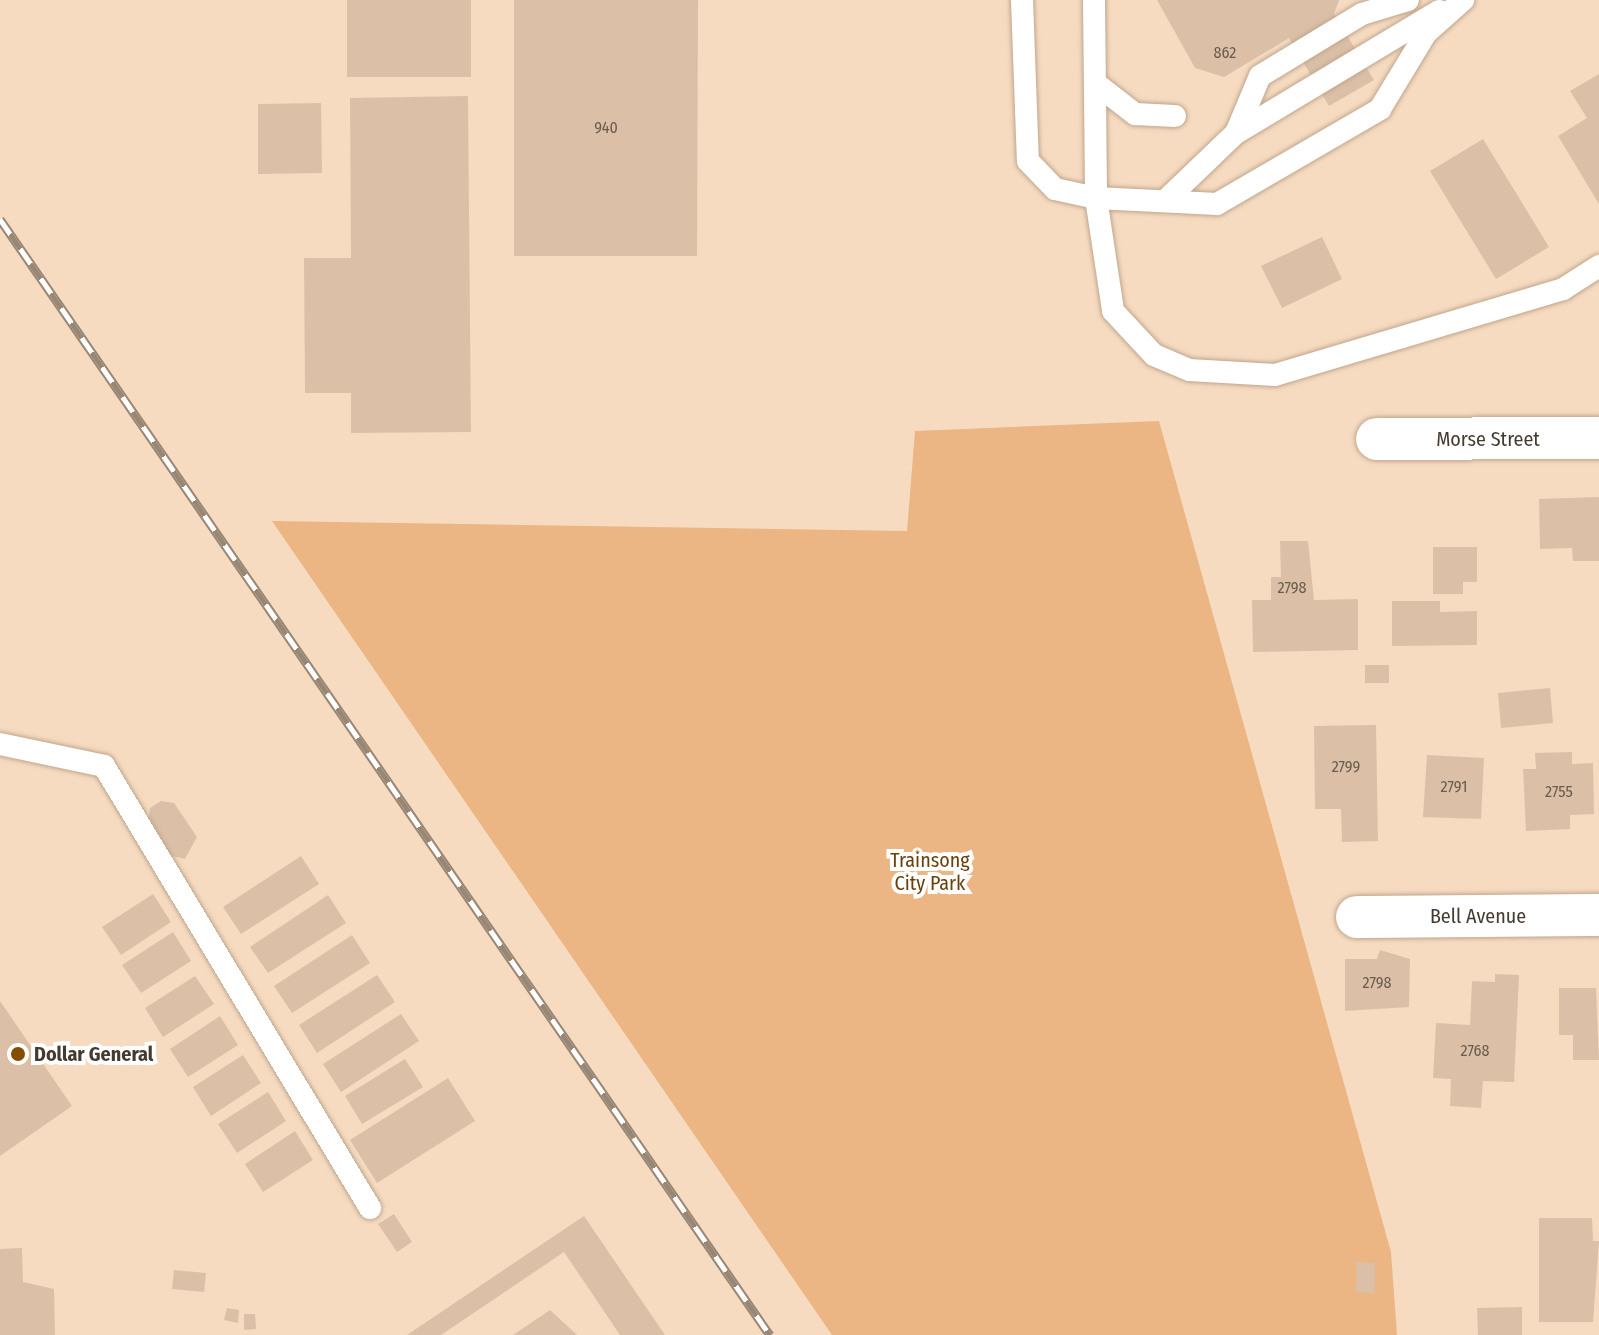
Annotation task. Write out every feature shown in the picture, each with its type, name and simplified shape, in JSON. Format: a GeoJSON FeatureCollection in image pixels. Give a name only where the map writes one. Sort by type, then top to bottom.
{"type":"FeatureCollection","features":[{"type":"Feature","properties":{"kind":"street","name":"Morse Street"},"geometry":{"type":"LineString","coordinates":[[1377,439],[1599,438]]}},
{"type":"Feature","properties":{"kind":"street","name":"Bell Avenue"},"geometry":{"type":"LineString","coordinates":[[1357,917],[1599,915]]}},
{"type":"Feature","properties":{"kind":"lane"},"geometry":{"type":"LineString","coordinates":[[1022,0],[1028,161],[1055,189],[1096,198],[1217,204],[1380,109],[1426,33],[1462,0]]}},
{"type":"Feature","properties":{"kind":"lane"},"geometry":{"type":"LineString","coordinates":[[1094,0],[1096,198],[1113,311],[1125,331],[1154,355],[1189,370],[1236,376],[1302,369],[1563,289],[1599,266]]}},
{"type":"Feature","properties":{"kind":"lane"},"geometry":{"type":"LineString","coordinates":[[1236,133],[1260,76],[1362,14],[1408,0]]}},
{"type":"Feature","properties":{"kind":"lane"},"geometry":{"type":"LineString","coordinates":[[1165,201],[1236,133],[1462,0]]}},
{"type":"Feature","properties":{"kind":"lane"},"geometry":{"type":"LineString","coordinates":[[1095,83],[1135,114],[1175,116]]}},
{"type":"Feature","properties":{"kind":"lane"},"geometry":{"type":"LineString","coordinates":[[0,744],[104,766],[370,1208]]}},
{"type":"Feature","properties":{"kind":"green space","name":"Trainsong City Park"},"geometry":{"type":"Polygon","coordinates":[[[1159,421],[1391,1252],[1397,1335],[832,1335],[272,521],[907,531],[915,431],[1159,421]]]}},
{"type":"Feature","properties":{"kind":"building"},"geometry":{"type":"Polygon","coordinates":[[[347,0],[471,0],[471,77],[347,77],[347,0]]]}},
{"type":"Feature","properties":{"kind":"building"},"geometry":{"type":"Polygon","coordinates":[[[514,0],[698,0],[697,256],[514,256],[514,0]]]}},
{"type":"Feature","properties":{"kind":"building"},"geometry":{"type":"Polygon","coordinates":[[[1157,0],[1339,0],[1334,14],[1374,80],[1329,106],[1289,38],[1224,77],[1195,68],[1157,0]]]}},
{"type":"Feature","properties":{"kind":"building"},"geometry":{"type":"Polygon","coordinates":[[[1599,74],[1599,204],[1558,136],[1587,118],[1570,91],[1599,74]]]}},
{"type":"Feature","properties":{"kind":"building"},"geometry":{"type":"Polygon","coordinates":[[[468,96],[471,432],[351,433],[351,393],[305,393],[304,258],[351,258],[350,98],[468,96]]]}},
{"type":"Feature","properties":{"kind":"building"},"geometry":{"type":"Polygon","coordinates":[[[321,103],[322,173],[258,174],[258,104],[321,103]]]}},
{"type":"Feature","properties":{"kind":"building"},"geometry":{"type":"Polygon","coordinates":[[[1483,139],[1549,247],[1496,279],[1430,171],[1483,139]]]}},
{"type":"Feature","properties":{"kind":"building"},"geometry":{"type":"Polygon","coordinates":[[[1322,237],[1342,279],[1282,308],[1261,266],[1322,237]]]}},
{"type":"Feature","properties":{"kind":"building"},"geometry":{"type":"Polygon","coordinates":[[[1599,497],[1599,561],[1573,561],[1572,548],[1540,549],[1539,499],[1599,497]]]}},
{"type":"Feature","properties":{"kind":"building"},"geometry":{"type":"Polygon","coordinates":[[[1280,541],[1308,541],[1314,600],[1358,599],[1358,650],[1253,652],[1252,600],[1271,600],[1271,577],[1281,577],[1280,541]]]}},
{"type":"Feature","properties":{"kind":"building"},"geometry":{"type":"Polygon","coordinates":[[[1433,547],[1477,547],[1477,582],[1463,582],[1463,594],[1433,594],[1433,547]]]}},
{"type":"Feature","properties":{"kind":"building"},"geometry":{"type":"Polygon","coordinates":[[[1392,601],[1440,601],[1440,612],[1477,611],[1477,645],[1392,646],[1392,601]]]}},
{"type":"Feature","properties":{"kind":"building"},"geometry":{"type":"Polygon","coordinates":[[[1365,665],[1389,665],[1389,683],[1365,683],[1365,665]]]}},
{"type":"Feature","properties":{"kind":"building"},"geometry":{"type":"Polygon","coordinates":[[[1550,688],[1553,723],[1501,728],[1498,693],[1550,688]]]}},
{"type":"Feature","properties":{"kind":"building"},"geometry":{"type":"Polygon","coordinates":[[[1376,725],[1378,841],[1342,842],[1341,809],[1315,809],[1314,726],[1376,725]]]}},
{"type":"Feature","properties":{"kind":"building"},"geometry":{"type":"Polygon","coordinates":[[[1572,752],[1572,764],[1593,763],[1594,814],[1570,815],[1570,829],[1526,831],[1523,769],[1536,769],[1535,753],[1572,752]]]}},
{"type":"Feature","properties":{"kind":"building"},"geometry":{"type":"Polygon","coordinates":[[[1427,755],[1484,758],[1481,819],[1423,817],[1427,755]]]}},
{"type":"Feature","properties":{"kind":"building"},"geometry":{"type":"Polygon","coordinates":[[[161,801],[174,803],[197,837],[185,859],[172,856],[148,824],[150,808],[161,801]]]}},
{"type":"Feature","properties":{"kind":"building"},"geometry":{"type":"Polygon","coordinates":[[[301,856],[319,884],[241,934],[223,907],[301,856]]]}},
{"type":"Feature","properties":{"kind":"building"},"geometry":{"type":"Polygon","coordinates":[[[153,894],[171,922],[121,955],[102,927],[153,894]]]}},
{"type":"Feature","properties":{"kind":"building"},"geometry":{"type":"Polygon","coordinates":[[[328,895],[346,923],[268,973],[250,947],[328,895]]]}},
{"type":"Feature","properties":{"kind":"building"},"geometry":{"type":"Polygon","coordinates":[[[173,932],[191,961],[141,993],[122,965],[173,932]]]}},
{"type":"Feature","properties":{"kind":"building"},"geometry":{"type":"Polygon","coordinates":[[[352,935],[370,963],[292,1013],[274,986],[352,935]]]}},
{"type":"Feature","properties":{"kind":"building"},"geometry":{"type":"Polygon","coordinates":[[[1380,950],[1410,959],[1409,1007],[1345,1011],[1345,959],[1377,959],[1380,950]]]}},
{"type":"Feature","properties":{"kind":"building"},"geometry":{"type":"Polygon","coordinates":[[[1495,974],[1519,975],[1514,1082],[1483,1081],[1481,1108],[1450,1106],[1451,1079],[1433,1078],[1436,1023],[1470,1025],[1472,981],[1495,982],[1495,974]]]}},
{"type":"Feature","properties":{"kind":"building"},"geometry":{"type":"Polygon","coordinates":[[[377,975],[395,1002],[317,1053],[299,1025],[377,975]]]}},
{"type":"Feature","properties":{"kind":"building"},"geometry":{"type":"Polygon","coordinates":[[[195,976],[214,1004],[163,1037],[145,1008],[195,976]]]}},
{"type":"Feature","properties":{"kind":"building"},"geometry":{"type":"Polygon","coordinates":[[[1559,988],[1596,988],[1599,1060],[1573,1060],[1573,1035],[1559,1035],[1559,988]]]}},
{"type":"Feature","properties":{"kind":"building","name":"Dollar General"},"geometry":{"type":"Polygon","coordinates":[[[0,1001],[72,1106],[0,1156],[0,1001]]]}},
{"type":"Feature","properties":{"kind":"building"},"geometry":{"type":"Polygon","coordinates":[[[401,1014],[419,1041],[341,1092],[323,1064],[401,1014]]]}},
{"type":"Feature","properties":{"kind":"building"},"geometry":{"type":"Polygon","coordinates":[[[220,1016],[238,1045],[188,1077],[170,1049],[220,1016]]]}},
{"type":"Feature","properties":{"kind":"building"},"geometry":{"type":"Polygon","coordinates":[[[243,1055],[261,1083],[211,1116],[193,1087],[243,1055]]]}},
{"type":"Feature","properties":{"kind":"building"},"geometry":{"type":"Polygon","coordinates":[[[405,1059],[423,1087],[362,1124],[345,1096],[405,1059]]]}},
{"type":"Feature","properties":{"kind":"building"},"geometry":{"type":"Polygon","coordinates":[[[448,1078],[475,1121],[377,1183],[350,1140],[448,1078]]]}},
{"type":"Feature","properties":{"kind":"building"},"geometry":{"type":"Polygon","coordinates":[[[268,1092],[286,1121],[237,1153],[218,1124],[268,1092]]]}},
{"type":"Feature","properties":{"kind":"building"},"geometry":{"type":"Polygon","coordinates":[[[295,1131],[313,1160],[263,1192],[245,1164],[295,1131]]]}},
{"type":"Feature","properties":{"kind":"building"},"geometry":{"type":"Polygon","coordinates":[[[394,1214],[412,1242],[397,1252],[378,1224],[394,1214]]]}},
{"type":"Feature","properties":{"kind":"building"},"geometry":{"type":"Polygon","coordinates":[[[584,1216],[665,1335],[620,1335],[564,1252],[441,1335],[407,1335],[584,1216]]]}},
{"type":"Feature","properties":{"kind":"building"},"geometry":{"type":"Polygon","coordinates":[[[1539,1218],[1592,1218],[1593,1241],[1599,1241],[1593,1322],[1539,1322],[1539,1218]]]}},
{"type":"Feature","properties":{"kind":"building"},"geometry":{"type":"Polygon","coordinates":[[[22,1248],[23,1282],[54,1289],[55,1335],[0,1335],[0,1249],[22,1248]]]}},
{"type":"Feature","properties":{"kind":"building"},"geometry":{"type":"Polygon","coordinates":[[[1356,1262],[1375,1263],[1375,1293],[1356,1292],[1356,1262]]]}},
{"type":"Feature","properties":{"kind":"building"},"geometry":{"type":"Polygon","coordinates":[[[174,1270],[206,1273],[204,1292],[172,1289],[174,1270]]]}},
{"type":"Feature","properties":{"kind":"building"},"geometry":{"type":"Polygon","coordinates":[[[1522,1307],[1522,1335],[1478,1335],[1477,1308],[1522,1307]]]}},
{"type":"Feature","properties":{"kind":"building"},"geometry":{"type":"Polygon","coordinates":[[[227,1308],[239,1310],[238,1323],[224,1320],[227,1308]]]}},
{"type":"Feature","properties":{"kind":"building"},"geometry":{"type":"Polygon","coordinates":[[[550,1310],[577,1335],[513,1335],[550,1310]]]}},
{"type":"Feature","properties":{"kind":"building"},"geometry":{"type":"Polygon","coordinates":[[[244,1314],[255,1314],[256,1329],[244,1330],[244,1314]]]}},
{"type":"Feature","properties":{"kind":"railway"},"geometry":{"type":"LineString","coordinates":[[0,219],[770,1335]]}},
{"type":"Feature","properties":{"kind":"place","name":"Dollar General"},"geometry":{"type":"Point","coordinates":[18,1054]}}]}
